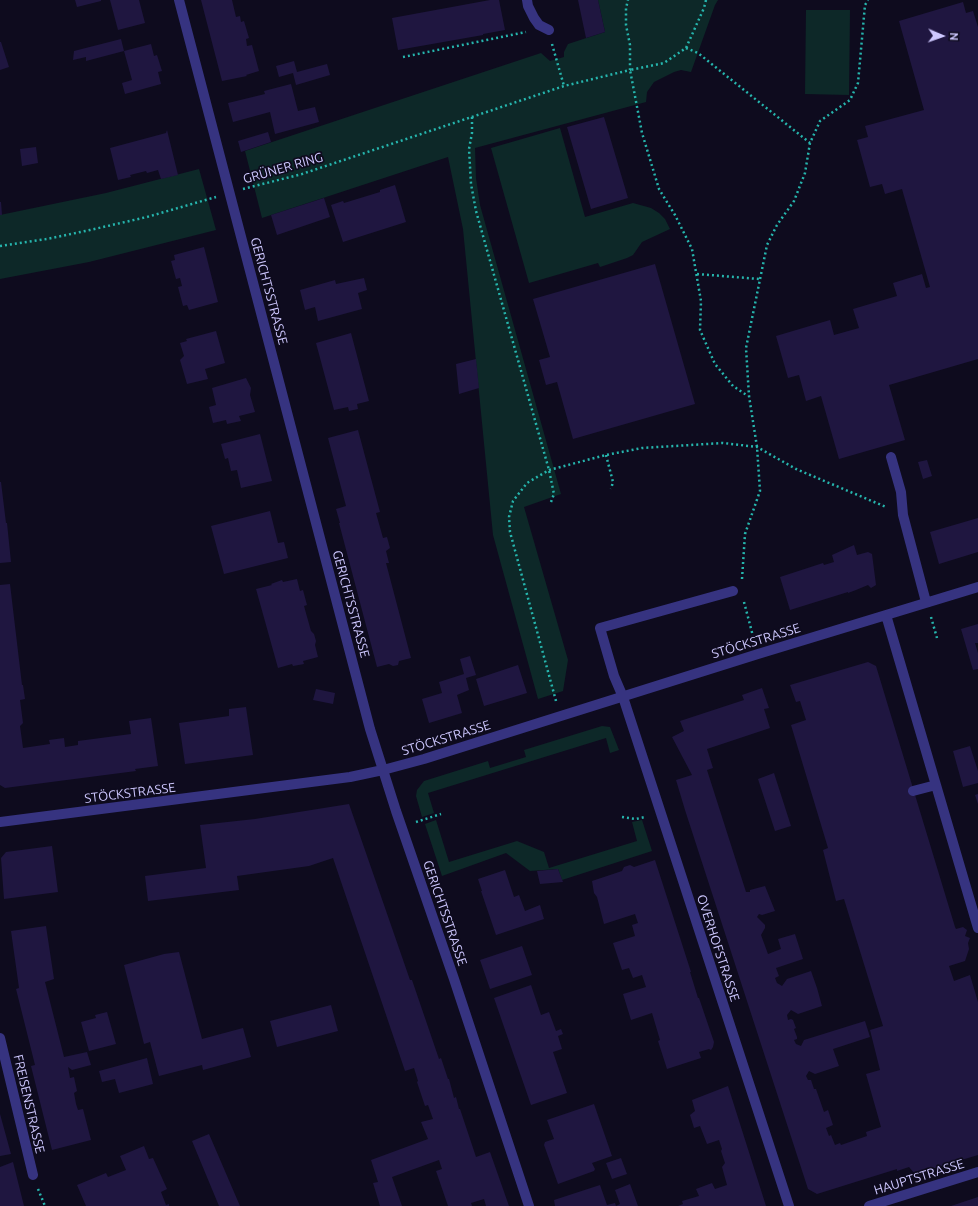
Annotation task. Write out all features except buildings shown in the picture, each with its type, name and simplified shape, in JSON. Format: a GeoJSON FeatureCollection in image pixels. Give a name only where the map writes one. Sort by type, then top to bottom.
{"type":"FeatureCollection","features":[{"type":"Feature","properties":{"kind":"street","name":"GERICHTSSTRASSE"},"geometry":{"type":"LineString","coordinates":[[179,0],[368,722],[530,1206]]}},
{"type":"Feature","properties":{"kind":"street"},"geometry":{"type":"LineString","coordinates":[[527,0],[528,6],[539,25],[549,30]]}},
{"type":"Feature","properties":{"kind":"street"},"geometry":{"type":"LineString","coordinates":[[891,457],[901,492],[903,515],[926,602]]}},
{"type":"Feature","properties":{"kind":"street","name":"STÖCKSTRASSE"},"geometry":{"type":"LineString","coordinates":[[0,822],[350,777],[383,770],[561,717],[758,654],[978,587]]}},
{"type":"Feature","properties":{"kind":"street","name":"OVERHOFSTRASSE"},"geometry":{"type":"LineString","coordinates":[[733,591],[600,628],[614,676],[623,697],[661,812],[789,1206]]}},
{"type":"Feature","properties":{"kind":"street"},"geometry":{"type":"LineString","coordinates":[[886,615],[977,926]]}},
{"type":"Feature","properties":{"kind":"street"},"geometry":{"type":"LineString","coordinates":[[913,791],[936,785]]}},
{"type":"Feature","properties":{"kind":"street","name":"FREISENSTRASSE"},"geometry":{"type":"LineString","coordinates":[[0,1038],[33,1175]]}},
{"type":"Feature","properties":{"kind":"street","name":"HAUPTSTRASSE"},"geometry":{"type":"LineString","coordinates":[[869,1206],[978,1172]]}},
{"type":"Feature","properties":{"kind":"path"},"geometry":{"type":"LineString","coordinates":[[628,0],[626,8],[626,24],[630,45],[630,70],[642,133],[659,188],[692,249],[701,301],[700,330],[715,364],[733,386],[749,396]]}},
{"type":"Feature","properties":{"kind":"path"},"geometry":{"type":"LineString","coordinates":[[706,0],[704,8],[686,48],[698,53],[810,143]]}},
{"type":"Feature","properties":{"kind":"path"},"geometry":{"type":"LineString","coordinates":[[742,581],[745,534],[760,491],[757,446],[749,396],[746,348],[766,245],[777,225],[794,201],[805,173],[810,143],[820,121],[850,100],[858,83],[865,5],[868,0]]}},
{"type":"Feature","properties":{"kind":"path"},"geometry":{"type":"LineString","coordinates":[[403,57],[526,32],[539,25]]}},
{"type":"Feature","properties":{"kind":"path"},"geometry":{"type":"LineString","coordinates":[[549,30],[564,86]]}},
{"type":"Feature","properties":{"kind":"path","name":"GRÜNER RING"},"geometry":{"type":"LineString","coordinates":[[0,246],[47,239],[147,217],[250,187],[302,174],[564,86],[664,63],[686,48]]}},
{"type":"Feature","properties":{"kind":"path"},"geometry":{"type":"LineString","coordinates":[[472,117],[472,133],[469,149],[470,184],[476,211],[549,470],[554,494],[551,502]]}},
{"type":"Feature","properties":{"kind":"path"},"geometry":{"type":"LineString","coordinates":[[697,274],[759,279]]}},
{"type":"Feature","properties":{"kind":"path"},"geometry":{"type":"LineString","coordinates":[[561,717],[510,532],[509,517],[513,501],[527,483],[549,470],[606,455],[642,448],[722,443],[757,446],[796,469],[903,515]]}},
{"type":"Feature","properties":{"kind":"path"},"geometry":{"type":"LineString","coordinates":[[606,455],[612,482],[611,489]]}},
{"type":"Feature","properties":{"kind":"path"},"geometry":{"type":"LineString","coordinates":[[743,596],[758,654]]}},
{"type":"Feature","properties":{"kind":"path"},"geometry":{"type":"LineString","coordinates":[[930,615],[937,638]]}},
{"type":"Feature","properties":{"kind":"path"},"geometry":{"type":"LineString","coordinates":[[622,817],[636,819],[661,812]]}},
{"type":"Feature","properties":{"kind":"path"},"geometry":{"type":"LineString","coordinates":[[402,827],[441,814]]}},
{"type":"Feature","properties":{"kind":"green space"},"geometry":{"type":"Polygon","coordinates":[[[598,0],[718,0],[691,72],[681,70],[654,82],[647,92],[646,102],[475,148],[476,178],[480,205],[561,494],[524,507],[568,660],[563,691],[538,699],[493,535],[463,229],[448,157],[262,218],[245,151],[541,53],[550,61],[564,57],[564,52],[568,44],[605,32],[598,0]]]}},
{"type":"Feature","properties":{"kind":"green space"},"geometry":{"type":"Polygon","coordinates":[[[806,10],[850,10],[849,95],[805,94],[806,10]]]}},
{"type":"Feature","properties":{"kind":"green space"},"geometry":{"type":"Polygon","coordinates":[[[560,128],[585,217],[633,203],[651,208],[659,213],[665,219],[670,229],[642,242],[633,255],[627,258],[600,267],[598,263],[529,283],[491,148],[560,128]]]}},
{"type":"Feature","properties":{"kind":"green space"},"geometry":{"type":"Polygon","coordinates":[[[199,169],[216,230],[89,262],[0,279],[0,215],[106,193],[199,169]]]}},
{"type":"Feature","properties":{"kind":"green space"},"geometry":{"type":"Polygon","coordinates":[[[602,726],[610,727],[619,750],[610,753],[606,738],[428,793],[434,813],[422,817],[416,796],[417,790],[424,781],[488,761],[490,768],[526,757],[524,750],[602,726]]]}},
{"type":"Feature","properties":{"kind":"green space"},"geometry":{"type":"Polygon","coordinates":[[[436,820],[449,862],[517,841],[544,852],[549,868],[637,841],[632,822],[642,820],[652,851],[562,880],[558,869],[530,871],[506,853],[442,876],[425,824],[436,820]]]}}]}
